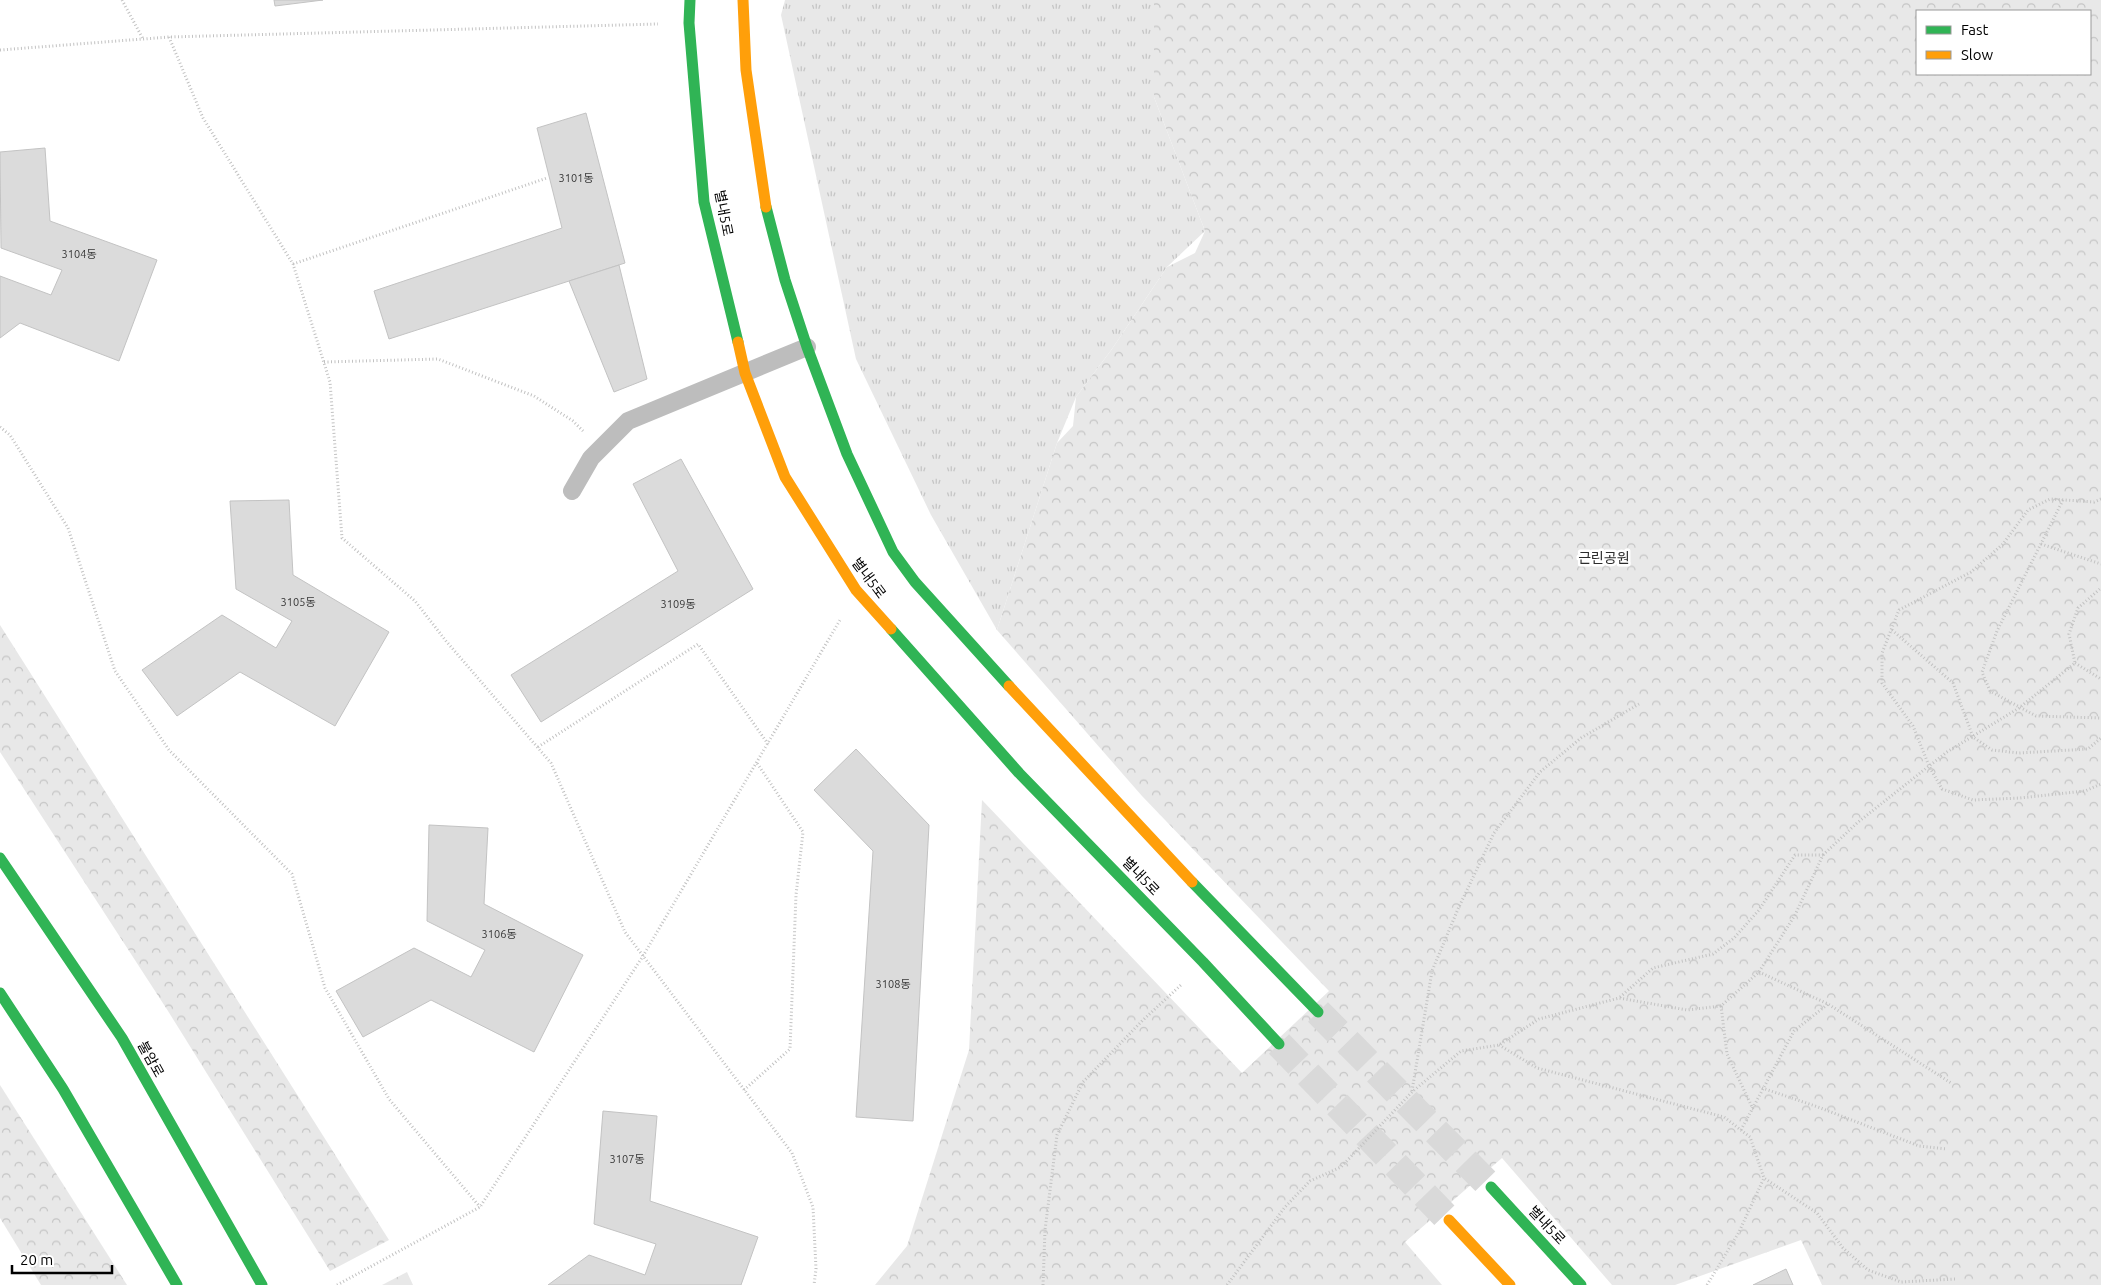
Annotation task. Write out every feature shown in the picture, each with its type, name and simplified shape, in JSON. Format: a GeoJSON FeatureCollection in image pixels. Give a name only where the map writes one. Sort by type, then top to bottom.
{"type":"FeatureCollection","features":[{"type":"Feature","properties":{"kind":"street","name":"별내5로"},"geometry":{"type":"LineString","coordinates":[[690,0],[689,23],[704,202],[745,373],[785,476],[856,590],[1019,773],[1204,962],[1279,1044]]}},
{"type":"Feature","properties":{"kind":"street"},"geometry":{"type":"LineString","coordinates":[[744,0],[742,24],[746,70],[764,198],[785,280],[807,348],[847,454],[893,552],[915,582],[1053,735],[1318,1012]]}},
{"type":"Feature","properties":{"kind":"street","name":"불암로"},"geometry":{"type":"LineString","coordinates":[[0,858],[122,1038],[262,1285]]}},
{"type":"Feature","properties":{"kind":"street"},"geometry":{"type":"LineString","coordinates":[[0,994],[63,1089],[177,1285]]}},
{"type":"Feature","properties":{"kind":"street","name":"별내5로"},"geometry":{"type":"LineString","coordinates":[[1491,1187],[1581,1285]]}},
{"type":"Feature","properties":{"kind":"street"},"geometry":{"type":"LineString","coordinates":[[1449,1220],[1510,1285]]}},
{"type":"Feature","properties":{"kind":"lane"},"geometry":{"type":"LineString","coordinates":[[572,491],[591,458],[628,421],[807,348]]}},
{"type":"Feature","properties":{"kind":"path"},"geometry":{"type":"LineString","coordinates":[[122,0],[143,39]]}},
{"type":"Feature","properties":{"kind":"path"},"geometry":{"type":"LineString","coordinates":[[0,50],[169,37],[689,23]]}},
{"type":"Feature","properties":{"kind":"path"},"geometry":{"type":"LineString","coordinates":[[169,37],[203,118],[292,264],[330,382],[342,538],[415,601],[446,641],[551,763],[625,932],[792,1153],[813,1207],[816,1269],[814,1285]]}},
{"type":"Feature","properties":{"kind":"path"},"geometry":{"type":"LineString","coordinates":[[292,264],[547,178]]}},
{"type":"Feature","properties":{"kind":"path"},"geometry":{"type":"LineString","coordinates":[[324,362],[438,359],[534,396],[572,421],[601,447]]}},
{"type":"Feature","properties":{"kind":"path"},"geometry":{"type":"LineString","coordinates":[[0,427],[10,434],[68,528],[115,671],[169,750],[292,874],[325,988],[389,1099],[480,1207]]}},
{"type":"Feature","properties":{"kind":"path"},"geometry":{"type":"LineString","coordinates":[[2101,499],[2094,502],[2050,499],[2028,510],[2003,544],[1971,572],[1899,610],[1882,653],[1882,683],[1913,726],[1929,766],[1942,789],[1972,800],[2020,798],[2086,791],[2101,784]]}},
{"type":"Feature","properties":{"kind":"path"},"geometry":{"type":"LineString","coordinates":[[2063,500],[1997,631],[1982,672],[1990,691],[2036,716],[2101,718]]}},
{"type":"Feature","properties":{"kind":"path"},"geometry":{"type":"LineString","coordinates":[[2041,544],[2101,564]]}},
{"type":"Feature","properties":{"kind":"path"},"geometry":{"type":"LineString","coordinates":[[2101,588],[2078,608],[2069,634],[2075,662],[2101,679]]}},
{"type":"Feature","properties":{"kind":"path"},"geometry":{"type":"LineString","coordinates":[[337,1285],[480,1207],[643,956],[856,590]]}},
{"type":"Feature","properties":{"kind":"path"},"geometry":{"type":"LineString","coordinates":[[1892,630],[1953,682],[1973,737],[1992,750],[2019,753],[2088,748],[2101,738]]}},
{"type":"Feature","properties":{"kind":"path"},"geometry":{"type":"LineString","coordinates":[[538,748],[698,644],[768,744]]}},
{"type":"Feature","properties":{"kind":"path"},"geometry":{"type":"LineString","coordinates":[[1227,1285],[1285,1207],[1304,1187],[1310,1181],[1341,1167],[1412,1092],[1460,1050],[1499,1045],[1539,1019],[1619,998],[1687,1010],[1721,1006],[1759,972],[1795,915],[1823,855],[1857,823],[1929,766],[2019,708],[2075,662]]}},
{"type":"Feature","properties":{"kind":"path"},"geometry":{"type":"LineString","coordinates":[[1412,1092],[1432,971],[1458,909],[1494,833],[1540,772],[1581,738],[1639,704]]}},
{"type":"Feature","properties":{"kind":"path"},"geometry":{"type":"LineString","coordinates":[[744,1090],[790,1049],[796,895],[803,832],[756,763]]}},
{"type":"Feature","properties":{"kind":"path"},"geometry":{"type":"LineString","coordinates":[[1619,998],[1653,968],[1713,954],[1734,938],[1760,910],[1795,855],[1823,855]]}},
{"type":"Feature","properties":{"kind":"path"},"geometry":{"type":"LineString","coordinates":[[1043,1285],[1045,1230],[1056,1135],[1083,1082],[1143,1020],[1204,962]]}},
{"type":"Feature","properties":{"kind":"path"},"geometry":{"type":"LineString","coordinates":[[1759,972],[1828,1004],[1951,1083]]}},
{"type":"Feature","properties":{"kind":"path"},"geometry":{"type":"LineString","coordinates":[[1741,1130],[1794,1031],[1828,1004]]}},
{"type":"Feature","properties":{"kind":"path"},"geometry":{"type":"LineString","coordinates":[[1721,1006],[1727,1054],[1752,1108]]}},
{"type":"Feature","properties":{"kind":"path"},"geometry":{"type":"LineString","coordinates":[[1499,1045],[1538,1068],[1724,1117],[1750,1137],[1764,1178],[1816,1213],[1843,1248],[1868,1270],[1901,1282],[1955,1279]]}},
{"type":"Feature","properties":{"kind":"path"},"geometry":{"type":"LineString","coordinates":[[1762,1088],[1818,1107],[1919,1146],[1947,1149]]}},
{"type":"Feature","properties":{"kind":"path"},"geometry":{"type":"LineString","coordinates":[[1707,1285],[1739,1232],[1764,1178]]}},
{"type":"Feature","properties":{"kind":"green space"},"geometry":{"type":"Polygon","coordinates":[[[785,0],[1154,0],[1154,97],[1205,231],[1167,267],[1112,349],[1076,397],[1057,443],[997,630],[931,515],[856,359],[781,15],[785,0]]]}},
{"type":"Feature","properties":{"kind":"green space","name":"근린공원"},"geometry":{"type":"Polygon","coordinates":[[[1154,0],[2101,0],[2101,1285],[1822,1285],[1801,1240],[1675,1285],[1612,1285],[1502,1158],[1405,1242],[1442,1285],[875,1285],[907,1246],[969,1050],[982,800],[1242,1073],[1329,991],[1142,796],[997,630],[1057,443],[1073,426],[1076,397],[1112,349],[1167,267],[1195,253],[1205,231],[1154,97],[1154,0]]]}},
{"type":"Feature","properties":{"kind":"green space"},"geometry":{"type":"Polygon","coordinates":[[[0,625],[389,1240],[330,1271],[168,1011],[0,752],[0,625]]]}},
{"type":"Feature","properties":{"kind":"green space"},"geometry":{"type":"Polygon","coordinates":[[[0,1085],[127,1285],[41,1285],[0,1218],[0,1085]]]}},
{"type":"Feature","properties":{"kind":"green space"},"geometry":{"type":"Polygon","coordinates":[[[407,1272],[413,1285],[382,1285],[407,1272]]]}},
{"type":"Feature","properties":{"kind":"building"},"geometry":{"type":"Polygon","coordinates":[[[274,0],[323,0],[275,6],[274,0]]]}},
{"type":"Feature","properties":{"kind":"building"},"geometry":{"type":"Polygon","coordinates":[[[586,113],[625,263],[389,339],[374,291],[562,228],[537,128],[586,113]]]}},
{"type":"Feature","properties":{"kind":"building"},"geometry":{"type":"Polygon","coordinates":[[[45,148],[50,221],[157,260],[119,361],[20,323],[0,338],[0,276],[51,295],[62,270],[1,248],[0,152],[45,148]]]}},
{"type":"Feature","properties":{"kind":"building"},"geometry":{"type":"Polygon","coordinates":[[[619,265],[647,379],[614,392],[569,281],[619,265]]]}},
{"type":"Feature","properties":{"kind":"building"},"geometry":{"type":"Polygon","coordinates":[[[681,459],[753,589],[541,722],[511,675],[678,571],[633,484],[681,459]]]}},
{"type":"Feature","properties":{"kind":"building"},"geometry":{"type":"Polygon","coordinates":[[[289,500],[293,575],[389,632],[335,726],[240,672],[177,716],[142,670],[222,615],[276,648],[292,621],[236,589],[230,501],[289,500]]]}},
{"type":"Feature","properties":{"kind":"building"},"geometry":{"type":"Polygon","coordinates":[[[856,749],[929,825],[913,1121],[856,1117],[873,851],[814,790],[856,749]]]}},
{"type":"Feature","properties":{"kind":"building"},"geometry":{"type":"Polygon","coordinates":[[[429,825],[488,828],[484,904],[583,955],[534,1052],[431,1000],[363,1037],[336,991],[414,948],[471,977],[485,950],[427,921],[429,825]]]}},
{"type":"Feature","properties":{"kind":"building"},"geometry":{"type":"Polygon","coordinates":[[[603,1111],[657,1116],[650,1201],[758,1237],[741,1285],[548,1285],[589,1255],[645,1275],[656,1244],[594,1224],[603,1111]]]}},
{"type":"Feature","properties":{"kind":"building"},"geometry":{"type":"Polygon","coordinates":[[[1786,1269],[1793,1285],[1753,1285],[1786,1269]]]}},
{"type":"Feature","properties":{"kind":"tunnel"},"geometry":{"type":"LineString","coordinates":[[1318,1012],[1491,1187]]}},
{"type":"Feature","properties":{"kind":"tunnel"},"geometry":{"type":"LineString","coordinates":[[1279,1044],[1449,1220]]}},
{"type":"Feature","properties":{"kind":"traffic: fast"},"geometry":{"type":"LineString","coordinates":[[690,0],[689,23],[704,202],[738,342]]}},
{"type":"Feature","properties":{"kind":"traffic: fast"},"geometry":{"type":"LineString","coordinates":[[766,207],[785,280],[807,347],[847,454],[893,552],[915,582],[1009,686]]}},
{"type":"Feature","properties":{"kind":"traffic: fast"},"geometry":{"type":"LineString","coordinates":[[891,629],[1019,773],[1203,962],[1279,1044]]}},
{"type":"Feature","properties":{"kind":"traffic: fast"},"geometry":{"type":"LineString","coordinates":[[0,858],[122,1038],[262,1285]]}},
{"type":"Feature","properties":{"kind":"traffic: fast"},"geometry":{"type":"LineString","coordinates":[[1192,882],[1318,1012]]}},
{"type":"Feature","properties":{"kind":"traffic: fast"},"geometry":{"type":"LineString","coordinates":[[0,993],[63,1089],[177,1285]]}},
{"type":"Feature","properties":{"kind":"traffic: fast"},"geometry":{"type":"LineString","coordinates":[[1491,1187],[1581,1285]]}},
{"type":"Feature","properties":{"kind":"traffic: slow"},"geometry":{"type":"LineString","coordinates":[[743,0],[746,70],[766,207]]}},
{"type":"Feature","properties":{"kind":"traffic: slow"},"geometry":{"type":"LineString","coordinates":[[738,342],[745,373],[785,477],[856,590],[891,629]]}},
{"type":"Feature","properties":{"kind":"traffic: slow"},"geometry":{"type":"LineString","coordinates":[[1009,686],[1192,882]]}},
{"type":"Feature","properties":{"kind":"traffic: slow"},"geometry":{"type":"LineString","coordinates":[[1449,1220],[1510,1285]]}}]}
